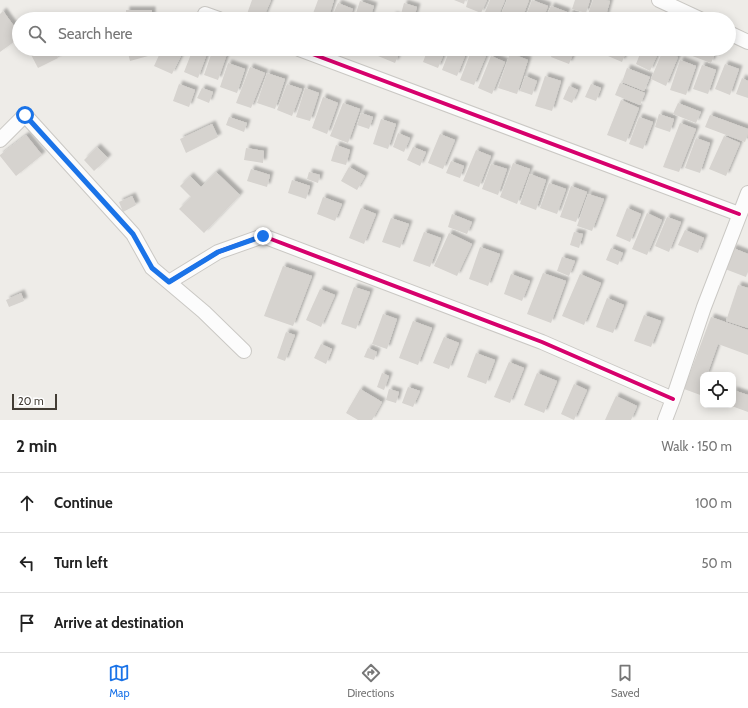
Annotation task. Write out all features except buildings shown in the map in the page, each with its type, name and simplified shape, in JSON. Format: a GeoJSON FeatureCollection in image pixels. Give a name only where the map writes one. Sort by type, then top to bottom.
{"type":"FeatureCollection","features":[{"type":"Feature","properties":{"kind":"street"},"geometry":{"type":"LineString","coordinates":[[659,0],[685,12]]}},
{"type":"Feature","properties":{"kind":"street"},"geometry":{"type":"LineString","coordinates":[[736,36],[748,42]]}},
{"type":"Feature","properties":{"kind":"street"},"geometry":{"type":"LineString","coordinates":[[318,56],[739,214]]}},
{"type":"Feature","properties":{"kind":"street"},"geometry":{"type":"LineString","coordinates":[[0,140],[25,115],[133,234],[152,268],[204,312],[244,351]]}},
{"type":"Feature","properties":{"kind":"street"},"geometry":{"type":"LineString","coordinates":[[665,420],[704,307],[748,193]]}},
{"type":"Feature","properties":{"kind":"street"},"geometry":{"type":"LineString","coordinates":[[169,282],[218,252],[263,236],[542,342],[673,399]]}},
{"type":"Feature","properties":{"kind":"cycle path"},"geometry":{"type":"LineString","coordinates":[[318,56],[739,214]]}},
{"type":"Feature","properties":{"kind":"cycle path"},"geometry":{"type":"LineString","coordinates":[[169,282],[218,252],[263,236],[542,342],[673,399]]}},
{"type":"Feature","properties":{"kind":"route"},"geometry":{"type":"LineString","coordinates":[[25,115],[133,234],[152,268],[169,282],[218,252],[263,236]]}}]}
